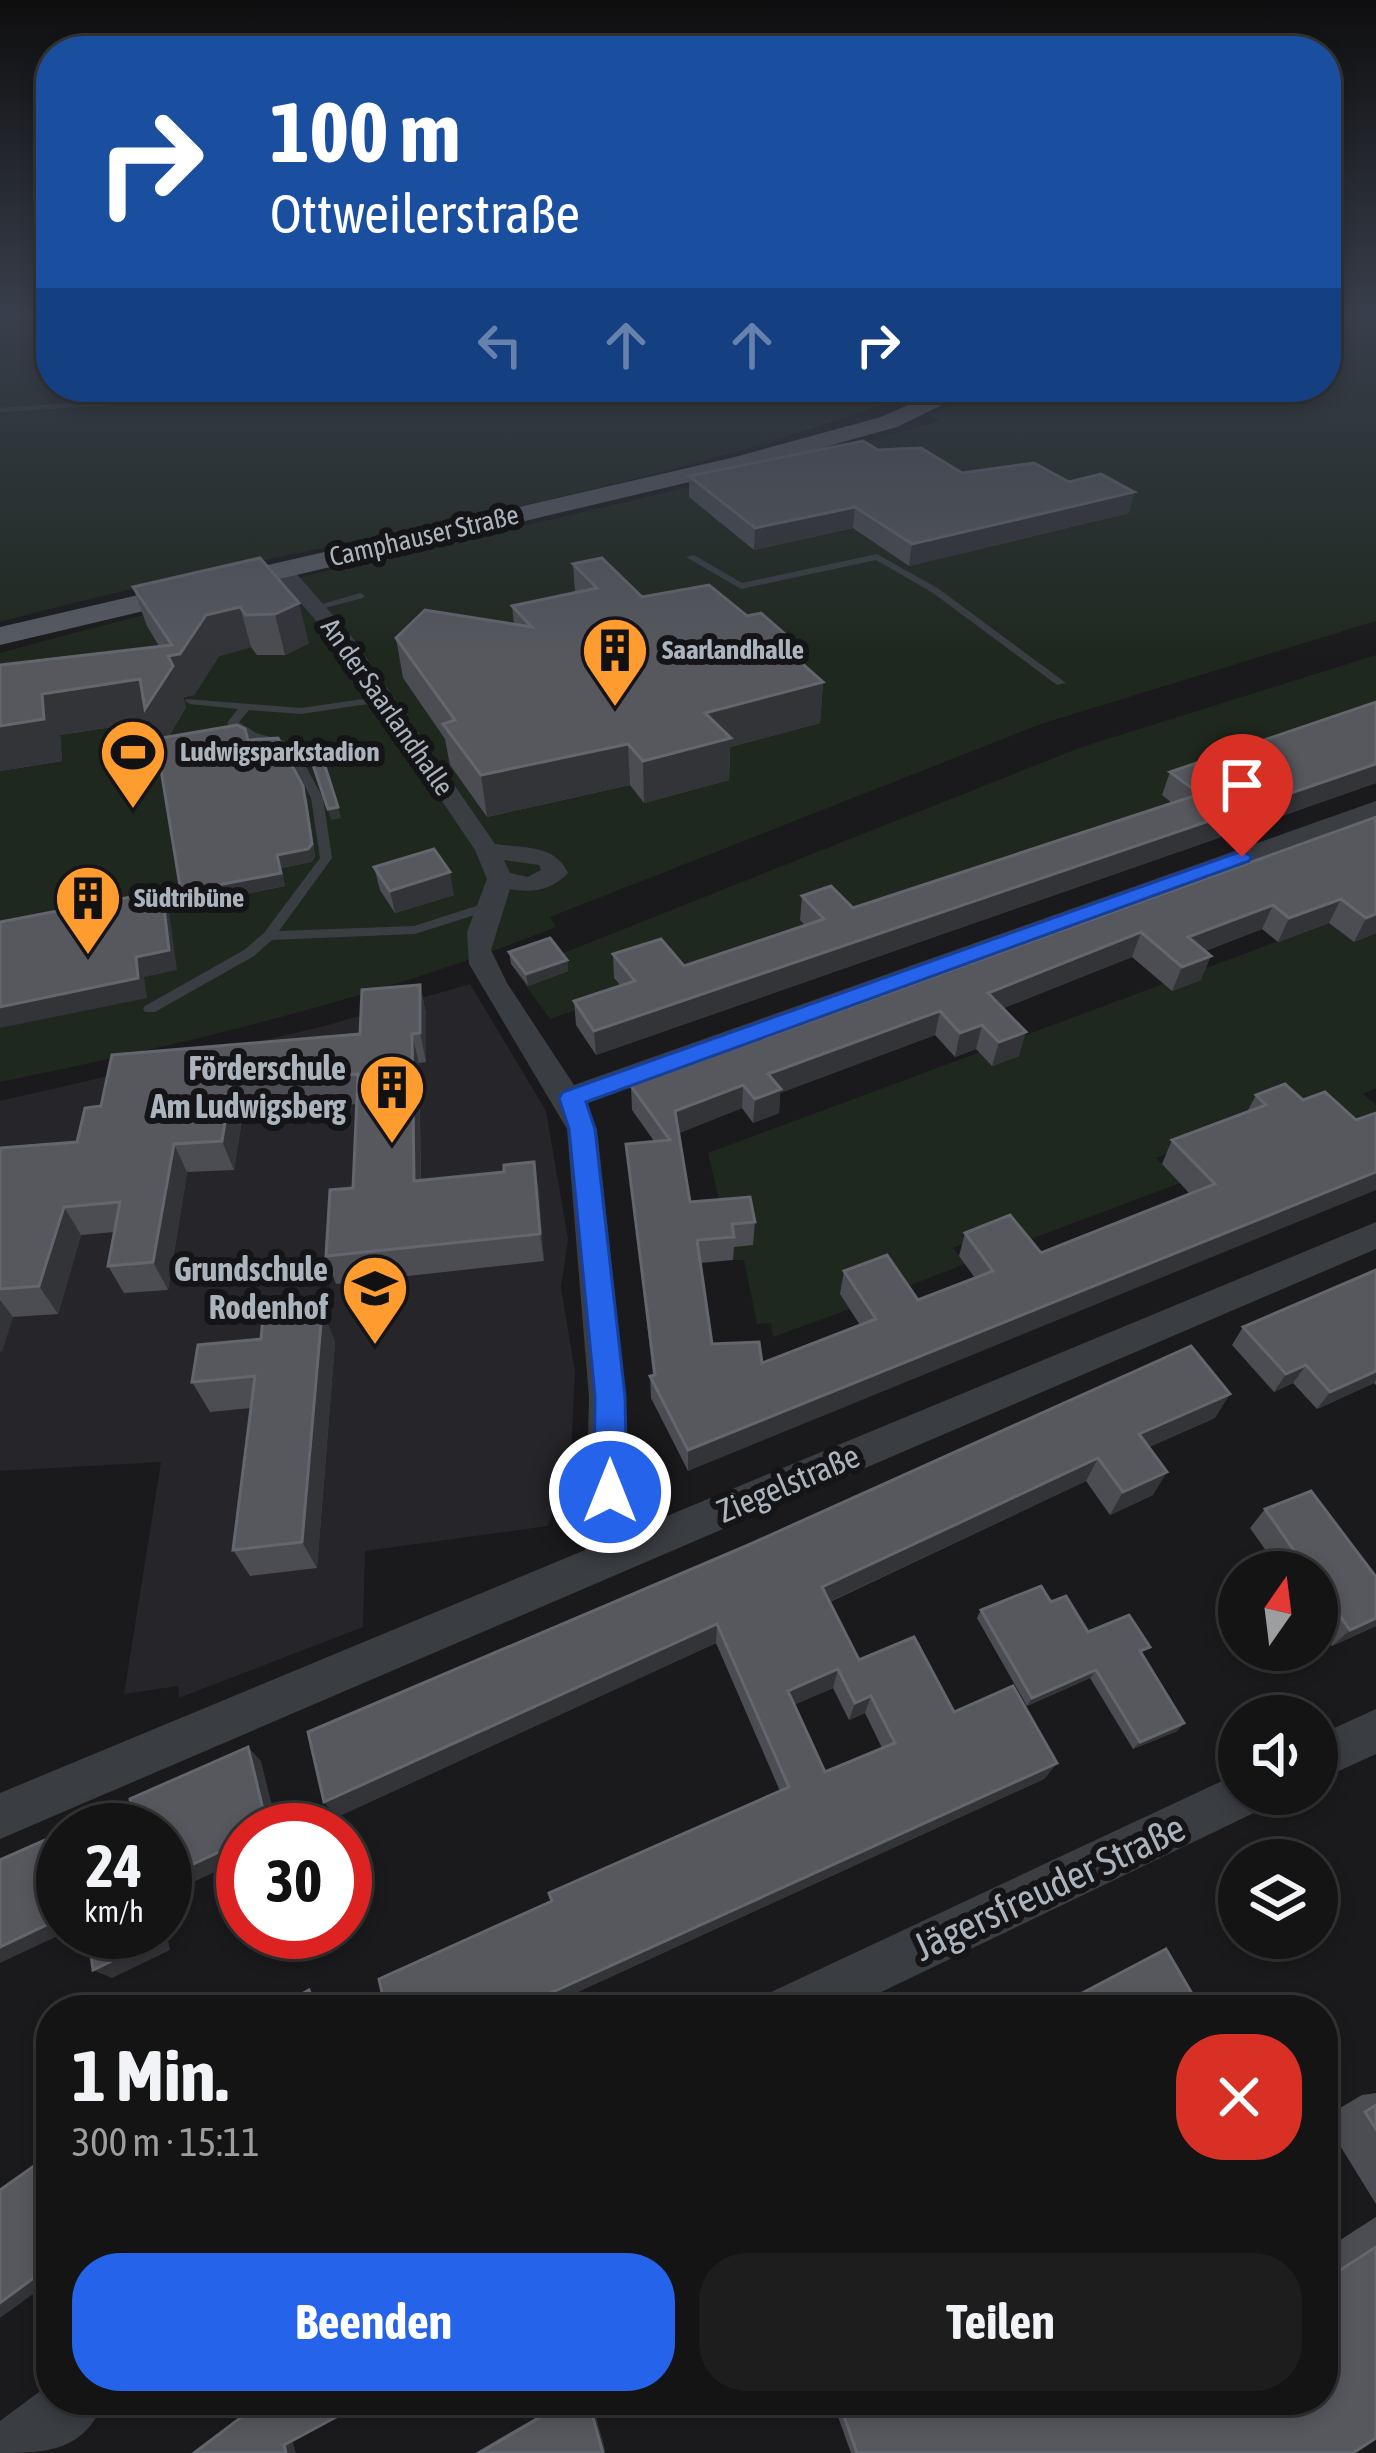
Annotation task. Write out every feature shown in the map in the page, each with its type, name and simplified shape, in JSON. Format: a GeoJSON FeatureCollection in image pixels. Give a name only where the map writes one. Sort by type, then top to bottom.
{"type":"FeatureCollection","features":[{"type":"Feature","properties":{"kind":"main road","name":"Camphauser Straße"},"geometry":{"type":"LineString","coordinates":[[848,432],[860,426]]}},
{"type":"Feature","properties":{"kind":"main road","name":"Camphauser Straße"},"geometry":{"type":"LineString","coordinates":[[0,636],[681,478],[871,426]]}},
{"type":"Feature","properties":{"kind":"street","name":"An der Saarlandhalle"},"geometry":{"type":"LineString","coordinates":[[281,568],[384,699],[487,850],[497,892]]}},
{"type":"Feature","properties":{"kind":"street"},"geometry":{"type":"LineString","coordinates":[[572,1098],[1376,808]]}},
{"type":"Feature","properties":{"kind":"street"},"geometry":{"type":"LineString","coordinates":[[487,850],[549,859],[555,873],[531,885],[497,892],[481,929],[482,964],[572,1098],[582,1129],[610,1396],[604,1560]]}},
{"type":"Feature","properties":{"kind":"street","name":"Ziegelstraße"},"geometry":{"type":"LineString","coordinates":[[0,1816],[1376,1235]]}},
{"type":"Feature","properties":{"kind":"street"},"geometry":{"type":"LineString","coordinates":[[1338,1750],[1376,1731]]}},
{"type":"Feature","properties":{"kind":"street","name":"Jägersfreuder Straße"},"geometry":{"type":"LineString","coordinates":[[821,1995],[1218,1806]]}},
{"type":"Feature","properties":{"kind":"street"},"geometry":{"type":"LineString","coordinates":[[6,2453],[56,2415]]}},
{"type":"Feature","properties":{"kind":"lane"},"geometry":{"type":"LineString","coordinates":[[691,556],[741,586],[877,557],[936,591],[1061,683]]}},
{"type":"Feature","properties":{"kind":"lane"},"geometry":{"type":"LineString","coordinates":[[317,608],[360,596]]}},
{"type":"Feature","properties":{"kind":"lane"},"geometry":{"type":"LineString","coordinates":[[190,700],[301,711],[384,699]]}},
{"type":"Feature","properties":{"kind":"lane"},"geometry":{"type":"LineString","coordinates":[[150,1009],[249,953],[269,935],[326,858],[317,798],[289,745],[252,735],[233,723],[246,706]]}},
{"type":"Feature","properties":{"kind":"lane"},"geometry":{"type":"LineString","coordinates":[[269,935],[398,933],[497,892]]}},
{"type":"Feature","properties":{"kind":"shaded area"},"geometry":{"type":"Polygon","coordinates":[[[0,426],[817,426],[585,491],[0,622],[0,426]]]}},
{"type":"Feature","properties":{"kind":"shaded area"},"geometry":{"type":"Polygon","coordinates":[[[920,426],[1376,426],[1376,621],[1041,724],[550,917],[556,927],[488,953],[212,1035],[0,1082],[0,653],[920,426]]]}},
{"type":"Feature","properties":{"kind":"shaded area"},"geometry":{"type":"Polygon","coordinates":[[[1376,655],[1376,730],[673,977],[615,978],[626,993],[550,1019],[516,972],[1079,748],[1376,655]]]}},
{"type":"Feature","properties":{"kind":"shaded area"},"geometry":{"type":"Polygon","coordinates":[[[1376,905],[1376,1088],[1363,1094],[1376,1105],[1376,1117],[1179,1148],[1156,1158],[1180,1183],[1009,1247],[974,1239],[953,1248],[965,1264],[892,1292],[841,1294],[850,1309],[773,1337],[771,1323],[757,1324],[744,1260],[733,1260],[708,1153],[1376,905]]]}},
{"type":"Feature","properties":{"kind":"shaded area","name":"Grundschule Rodenhof"},"geometry":{"type":"Polygon","coordinates":[[[470,984],[546,1111],[568,1239],[561,1287],[575,1371],[571,1454],[548,1526],[365,1551],[363,1627],[179,1698],[178,1686],[124,1694],[161,1462],[0,1471],[0,1101],[321,1027],[470,984]]]}},
{"type":"Feature","properties":{"kind":"building"},"geometry":{"type":"Polygon","coordinates":[[[863,441],[878,450],[921,448],[962,473],[1034,463],[1069,482],[1101,474],[1134,492],[912,544],[855,507],[755,528],[689,476],[863,441]]]}},
{"type":"Feature","properties":{"kind":"building"},"geometry":{"type":"Polygon","coordinates":[[[260,558],[299,603],[275,614],[246,615],[240,607],[206,615],[180,654],[168,656],[173,666],[145,709],[140,679],[42,694],[44,719],[0,726],[0,665],[172,645],[133,587],[260,558]]]}},
{"type":"Feature","properties":{"kind":"building","name":"Saarlandhalle"},"geometry":{"type":"Polygon","coordinates":[[[602,558],[642,597],[709,585],[747,616],[761,613],[801,648],[788,651],[823,682],[705,713],[731,738],[643,761],[628,744],[481,775],[443,724],[455,720],[396,638],[425,610],[532,627],[512,606],[597,588],[573,564],[602,558]]]}},
{"type":"Feature","properties":{"kind":"building"},"geometry":{"type":"Polygon","coordinates":[[[1376,702],[1376,764],[594,1031],[574,1001],[635,981],[613,954],[661,939],[684,966],[824,919],[802,896],[831,886],[853,908],[1200,794],[1170,772],[1376,702]]]}},
{"type":"Feature","properties":{"kind":"building"},"geometry":{"type":"Polygon","coordinates":[[[237,725],[245,729],[248,740],[278,738],[303,786],[312,844],[277,855],[281,873],[181,892],[156,739],[237,725]]]}},
{"type":"Feature","properties":{"kind":"building"},"geometry":{"type":"Polygon","coordinates":[[[324,763],[338,807],[328,809],[313,765],[324,763]]]}},
{"type":"Feature","properties":{"kind":"building"},"geometry":{"type":"Polygon","coordinates":[[[1376,817],[1376,914],[1366,918],[1341,899],[1289,918],[1273,905],[1188,937],[1211,956],[1182,967],[1141,932],[988,993],[1026,1032],[999,1042],[982,1025],[960,1033],[940,1011],[768,1074],[781,1089],[755,1099],[743,1085],[675,1111],[690,1202],[750,1197],[755,1222],[732,1224],[734,1237],[697,1240],[712,1344],[759,1342],[762,1363],[876,1319],[844,1271],[887,1255],[918,1300],[993,1271],[965,1233],[1010,1215],[1041,1253],[1215,1184],[1172,1140],[1266,1105],[1256,1095],[1285,1084],[1303,1100],[1325,1092],[1356,1120],[1376,1113],[1376,1172],[688,1450],[650,1376],[655,1375],[626,1144],[670,1140],[631,1086],[1376,817]]]}},
{"type":"Feature","properties":{"kind":"building"},"geometry":{"type":"Polygon","coordinates":[[[434,849],[450,872],[390,891],[374,867],[434,849]]]}},
{"type":"Feature","properties":{"kind":"building","name":"Südtribüne"},"geometry":{"type":"Polygon","coordinates":[[[162,891],[169,950],[136,957],[138,978],[0,1007],[0,922],[162,891]]]}},
{"type":"Feature","properties":{"kind":"building"},"geometry":{"type":"Polygon","coordinates":[[[550,938],[567,960],[526,974],[509,952],[550,938]]]}},
{"type":"Feature","properties":{"kind":"building"},"geometry":{"type":"Polygon","coordinates":[[[420,985],[420,1033],[412,1034],[414,1181],[504,1172],[504,1165],[534,1162],[540,1234],[326,1256],[330,1190],[353,1188],[358,1074],[231,1084],[222,1141],[174,1144],[153,1262],[108,1266],[120,1202],[64,1207],[39,1286],[0,1289],[0,1148],[77,1142],[85,1108],[101,1106],[112,1055],[360,1034],[362,990],[420,985]]]}},
{"type":"Feature","properties":{"kind":"building"},"geometry":{"type":"Polygon","coordinates":[[[1376,1270],[1376,1371],[1330,1392],[1306,1365],[1286,1374],[1243,1327],[1376,1270]]]}},
{"type":"Feature","properties":{"kind":"building"},"geometry":{"type":"Polygon","coordinates":[[[322,1312],[302,1542],[233,1550],[255,1376],[192,1382],[198,1345],[261,1339],[263,1317],[322,1312]]]}},
{"type":"Feature","properties":{"kind":"building"},"geometry":{"type":"Polygon","coordinates":[[[1191,1346],[1230,1394],[1139,1434],[1167,1472],[1123,1492],[1098,1458],[822,1587],[859,1660],[914,1637],[954,1712],[1013,1686],[1057,1763],[546,1995],[383,1995],[379,1979],[552,1901],[549,1893],[789,1787],[717,1624],[324,1802],[308,1732],[746,1546],[1191,1346]],[[838,1669],[788,1691],[825,1772],[895,1743],[871,1696],[855,1703],[838,1669]]]}},
{"type":"Feature","properties":{"kind":"building"},"geometry":{"type":"Polygon","coordinates":[[[1311,1491],[1376,1577],[1376,1618],[1350,1630],[1338,1613],[1338,1551],[1294,1551],[1265,1509],[1311,1491]]]}},
{"type":"Feature","properties":{"kind":"building"},"geometry":{"type":"Polygon","coordinates":[[[1041,1586],[1051,1602],[1066,1596],[1088,1632],[1129,1615],[1150,1647],[1140,1651],[1184,1723],[1140,1742],[1096,1670],[1032,1698],[981,1610],[1041,1586]]]}},
{"type":"Feature","properties":{"kind":"building"},"geometry":{"type":"Polygon","coordinates":[[[248,1747],[261,1803],[216,1803],[216,1853],[192,1865],[192,1803],[131,1803],[130,1799],[248,1747]]]}},
{"type":"Feature","properties":{"kind":"building"},"geometry":{"type":"Polygon","coordinates":[[[36,1844],[36,1930],[0,1947],[0,1860],[36,1844]]]}},
{"type":"Feature","properties":{"kind":"building"},"geometry":{"type":"Polygon","coordinates":[[[1166,1949],[1193,1995],[1079,1995],[1166,1949]]]}},
{"type":"Feature","properties":{"kind":"building"},"geometry":{"type":"Polygon","coordinates":[[[92,1959],[116,1959],[93,1970],[92,1959]]]}},
{"type":"Feature","properties":{"kind":"building"},"geometry":{"type":"Polygon","coordinates":[[[1376,2105],[1376,2129],[1365,2112],[1376,2105]]]}},
{"type":"Feature","properties":{"kind":"building"},"geometry":{"type":"Polygon","coordinates":[[[36,2165],[36,2276],[0,2303],[0,2190],[36,2165]]]}},
{"type":"Feature","properties":{"kind":"building"},"geometry":{"type":"Polygon","coordinates":[[[1376,2247],[1376,2438],[1353,2453],[857,2453],[844,2415],[1338,2415],[1338,2271],[1376,2247]]]}},
{"type":"Feature","properties":{"kind":"building"},"geometry":{"type":"Polygon","coordinates":[[[244,2415],[340,2415],[284,2445],[286,2453],[194,2453],[244,2415]]]}},
{"type":"Feature","properties":{"kind":"building"},"geometry":{"type":"Polygon","coordinates":[[[544,2415],[592,2415],[603,2453],[479,2453],[544,2415]]]}},
{"type":"Feature","properties":{"kind":"place","name":"Saarlandhalle"},"geometry":{"type":"Point","coordinates":[615,709]}},
{"type":"Feature","properties":{"kind":"place","name":"Ludwigsparkstadion"},"geometry":{"type":"Point","coordinates":[133,811]}},
{"type":"Feature","properties":{"kind":"place","name":"Südtribüne"},"geometry":{"type":"Point","coordinates":[88,957]}},
{"type":"Feature","properties":{"kind":"place","name":"Förderschule Am Ludwigsberg"},"geometry":{"type":"Point","coordinates":[392,1146]}},
{"type":"Feature","properties":{"kind":"place","name":"Grundschule Rodenhof"},"geometry":{"type":"Point","coordinates":[375,1347]}},
{"type":"Feature","properties":{"kind":"route"},"geometry":{"type":"LineString","coordinates":[[610,1492],[610,1396],[582,1129],[572,1098],[1242,857]]}}]}
